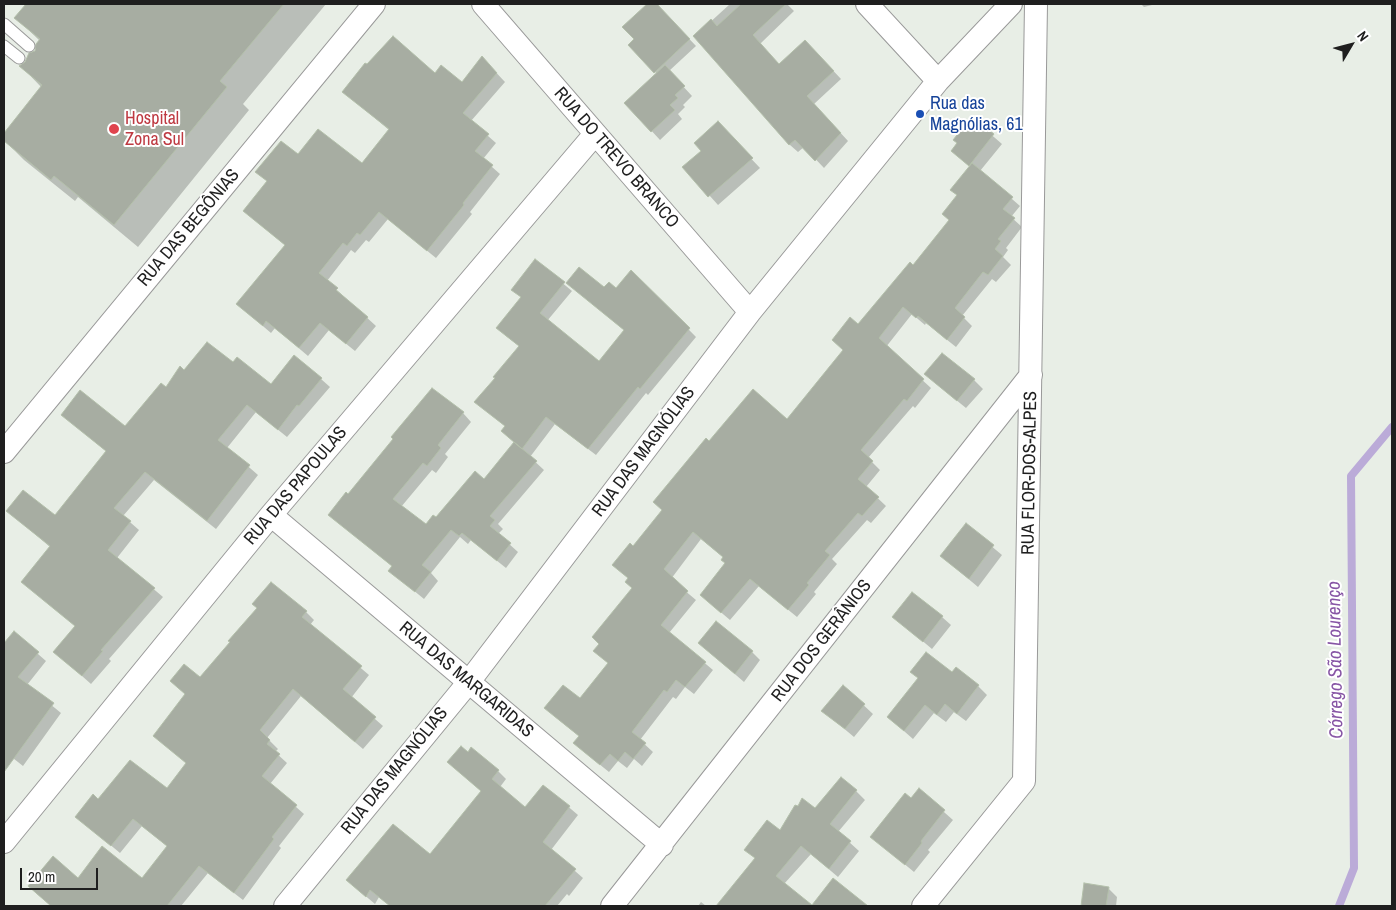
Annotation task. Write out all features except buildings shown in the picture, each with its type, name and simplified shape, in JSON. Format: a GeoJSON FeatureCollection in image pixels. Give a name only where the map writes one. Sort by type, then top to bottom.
{"type":"FeatureCollection","features":[{"type":"Feature","properties":{"kind":"street","name":"RUA DAS BEGÔNIAS"},"geometry":{"type":"LineString","coordinates":[[4,452],[374,4]]}},
{"type":"Feature","properties":{"kind":"street","name":"RUA DO TREVO BRANCO"},"geometry":{"type":"LineString","coordinates":[[483,4],[750,312]]}},
{"type":"Feature","properties":{"kind":"street"},"geometry":{"type":"LineString","coordinates":[[867,4],[938,81]]}},
{"type":"Feature","properties":{"kind":"street","name":"RUA DAS MAGNÓLIAS"},"geometry":{"type":"LineString","coordinates":[[285,906],[468,682],[750,312],[938,81],[1011,4]]}},
{"type":"Feature","properties":{"kind":"street","name":"RUA FLOR-DOS-ALPES"},"geometry":{"type":"LineString","coordinates":[[923,906],[1024,781],[1036,4]]}},
{"type":"Feature","properties":{"kind":"street","name":"RUA DAS PAPOULAS"},"geometry":{"type":"LineString","coordinates":[[4,842],[271,515],[595,134]]}},
{"type":"Feature","properties":{"kind":"street","name":"RUA DOS GERÂNIOS"},"geometry":{"type":"LineString","coordinates":[[612,906],[1031,375]]}},
{"type":"Feature","properties":{"kind":"street","name":"RUA DAS MARGARIDAS"},"geometry":{"type":"LineString","coordinates":[[271,515],[662,845]]}},
{"type":"Feature","properties":{"kind":"lane"},"geometry":{"type":"LineString","coordinates":[[4,24],[29,46]]}},
{"type":"Feature","properties":{"kind":"lane"},"geometry":{"type":"LineString","coordinates":[[4,46],[19,58]]}},
{"type":"Feature","properties":{"kind":"waterway","name":"Córrego São Lourenço"},"geometry":{"type":"LineString","coordinates":[[1339,906],[1354,868],[1351,476],[1392,427]]}},
{"type":"Feature","properties":{"kind":"place","name":"Rua das Magnólias, 61"},"geometry":{"type":"Point","coordinates":[920,114]}},
{"type":"Feature","properties":{"kind":"place","name":"Hospital Zona Sul"},"geometry":{"type":"Point","coordinates":[114,129]}}]}
